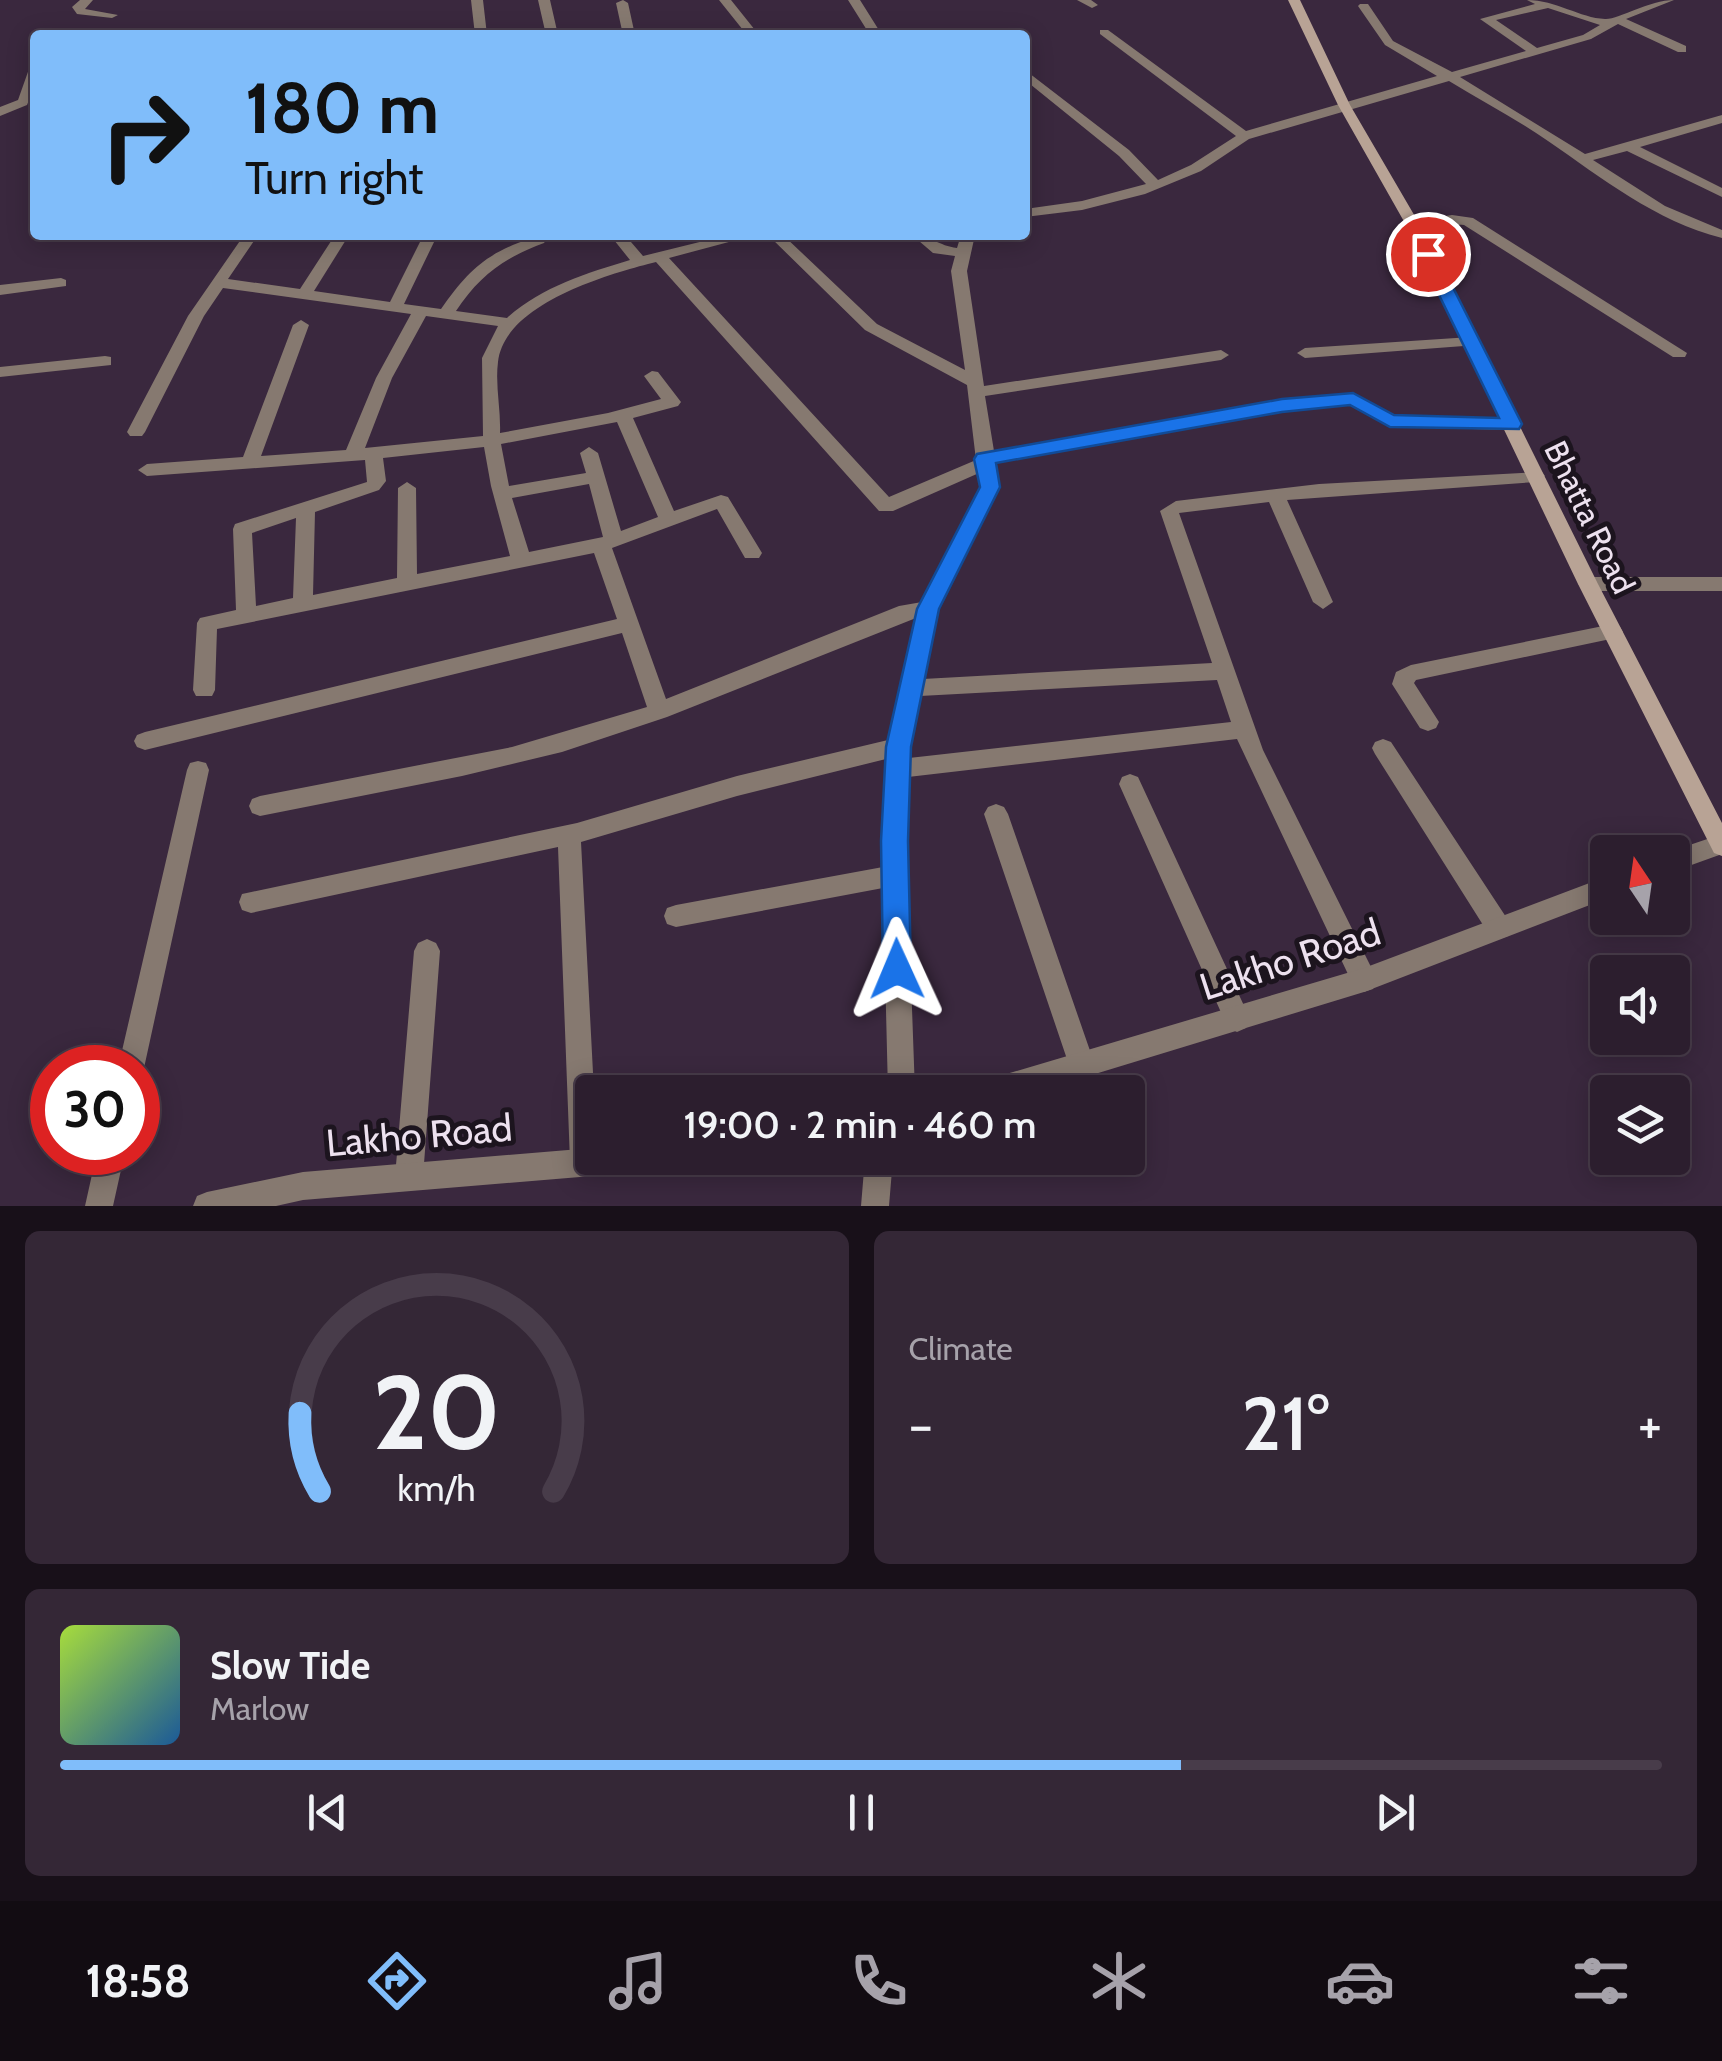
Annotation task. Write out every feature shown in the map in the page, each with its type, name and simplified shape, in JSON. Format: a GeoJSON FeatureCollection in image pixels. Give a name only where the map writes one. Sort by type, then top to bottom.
{"type":"FeatureCollection","features":[{"type":"Feature","properties":{"kind":"main road","name":"Bhatta Road"},"geometry":{"type":"LineString","coordinates":[[1294,0],[1344,105],[1413,225],[1588,584],[1722,844]]}},
{"type":"Feature","properties":{"kind":"street"},"geometry":{"type":"LineString","coordinates":[[87,0],[78,7],[81,12],[112,15]]}},
{"type":"Feature","properties":{"kind":"street"},"geometry":{"type":"LineString","coordinates":[[477,0],[480,30]]}},
{"type":"Feature","properties":{"kind":"street"},"geometry":{"type":"LineString","coordinates":[[544,0],[551,30]]}},
{"type":"Feature","properties":{"kind":"street"},"geometry":{"type":"LineString","coordinates":[[725,0],[749,30]]}},
{"type":"Feature","properties":{"kind":"street"},"geometry":{"type":"LineString","coordinates":[[854,0],[873,30]]}},
{"type":"Feature","properties":{"kind":"street"},"geometry":{"type":"LineString","coordinates":[[1533,0],[1613,22],[1682,49]]}},
{"type":"Feature","properties":{"kind":"street"},"geometry":{"type":"LineString","coordinates":[[1030,212],[1107,198],[1154,184],[1221,156],[1244,136],[1587,37],[1666,0]]}},
{"type":"Feature","properties":{"kind":"street"},"geometry":{"type":"LineString","coordinates":[[622,3],[628,30]]}},
{"type":"Feature","properties":{"kind":"street"},"geometry":{"type":"LineString","coordinates":[[1536,52],[1486,19],[1548,5]]}},
{"type":"Feature","properties":{"kind":"street"},"geometry":{"type":"LineString","coordinates":[[1364,6],[1390,44],[1580,160],[1700,228],[1722,234]]}},
{"type":"Feature","properties":{"kind":"street"},"geometry":{"type":"LineString","coordinates":[[1104,32],[1244,136]]}},
{"type":"Feature","properties":{"kind":"street"},"geometry":{"type":"LineString","coordinates":[[1030,78],[1124,154],[1154,184]]}},
{"type":"Feature","properties":{"kind":"street"},"geometry":{"type":"LineString","coordinates":[[0,112],[22,102],[30,82]]}},
{"type":"Feature","properties":{"kind":"street"},"geometry":{"type":"LineString","coordinates":[[1580,160],[1722,119]]}},
{"type":"Feature","properties":{"kind":"street"},"geometry":{"type":"LineString","coordinates":[[1628,146],[1722,193]]}},
{"type":"Feature","properties":{"kind":"street"},"geometry":{"type":"LineString","coordinates":[[1413,225],[1452,219],[1468,221],[1679,352]]}},
{"type":"Feature","properties":{"kind":"street"},"geometry":{"type":"LineString","coordinates":[[136,432],[196,316],[248,240]]}},
{"type":"Feature","properties":{"kind":"street"},"geometry":{"type":"LineString","coordinates":[[304,295],[339,240]]}},
{"type":"Feature","properties":{"kind":"street"},"geometry":{"type":"LineString","coordinates":[[395,308],[428,240]]}},
{"type":"Feature","properties":{"kind":"street"},"geometry":{"type":"LineString","coordinates":[[445,314],[477,269],[507,251],[539,240]]}},
{"type":"Feature","properties":{"kind":"street"},"geometry":{"type":"LineString","coordinates":[[621,240],[640,261]]}},
{"type":"Feature","properties":{"kind":"street"},"geometry":{"type":"LineString","coordinates":[[674,240],[683,251]]}},
{"type":"Feature","properties":{"kind":"street"},"geometry":{"type":"LineString","coordinates":[[521,560],[492,442],[490,358],[495,340],[544,297],[640,261],[728,240]]}},
{"type":"Feature","properties":{"kind":"street"},"geometry":{"type":"LineString","coordinates":[[780,240],[871,327],[976,387],[1221,354]]}},
{"type":"Feature","properties":{"kind":"street"},"geometry":{"type":"LineString","coordinates":[[901,1075],[895,874],[898,758],[928,609],[990,487],[959,271],[966,244],[938,250],[926,240]]}},
{"type":"Feature","properties":{"kind":"street"},"geometry":{"type":"LineString","coordinates":[[659,256],[886,506],[985,461],[1282,406],[1353,399],[1390,421],[1512,424]]}},
{"type":"Feature","properties":{"kind":"street"},"geometry":{"type":"LineString","coordinates":[[0,290],[62,283]]}},
{"type":"Feature","properties":{"kind":"street"},"geometry":{"type":"LineString","coordinates":[[220,283],[510,324]]}},
{"type":"Feature","properties":{"kind":"street"},"geometry":{"type":"LineString","coordinates":[[246,615],[242,529],[373,486],[378,481],[363,452],[384,378],[421,311]]}},
{"type":"Feature","properties":{"kind":"street"},"geometry":{"type":"LineString","coordinates":[[250,462],[301,326]]}},
{"type":"Feature","properties":{"kind":"street"},"geometry":{"type":"LineString","coordinates":[[1305,352],[1472,342]]}},
{"type":"Feature","properties":{"kind":"street"},"geometry":{"type":"LineString","coordinates":[[0,372],[105,360]]}},
{"type":"Feature","properties":{"kind":"street"},"geometry":{"type":"LineString","coordinates":[[147,470],[492,442],[623,416],[672,402],[652,376]]}},
{"type":"Feature","properties":{"kind":"street"},"geometry":{"type":"LineString","coordinates":[[623,416],[669,521]]}},
{"type":"Feature","properties":{"kind":"street"},"geometry":{"type":"LineString","coordinates":[[589,453],[628,624],[659,711]]}},
{"type":"Feature","properties":{"kind":"street"},"geometry":{"type":"LineString","coordinates":[[1364,980],[1245,729],[1169,511],[1275,495],[1536,476]]}},
{"type":"Feature","properties":{"kind":"street"},"geometry":{"type":"LineString","coordinates":[[503,493],[596,477]]}},
{"type":"Feature","properties":{"kind":"street"},"geometry":{"type":"LineString","coordinates":[[407,488],[407,583]]}},
{"type":"Feature","properties":{"kind":"street"},"geometry":{"type":"LineString","coordinates":[[1275,495],[1323,602]]}},
{"type":"Feature","properties":{"kind":"street"},"geometry":{"type":"LineString","coordinates":[[204,690],[208,623],[608,543],[721,501],[752,553]]}},
{"type":"Feature","properties":{"kind":"street"},"geometry":{"type":"LineString","coordinates":[[303,604],[306,509]]}},
{"type":"Feature","properties":{"kind":"street"},"geometry":{"type":"LineString","coordinates":[[1588,584],[1722,584]]}},
{"type":"Feature","properties":{"kind":"street"},"geometry":{"type":"LineString","coordinates":[[260,806],[511,754],[659,711],[906,611],[928,609]]}},
{"type":"Feature","properties":{"kind":"street"},"geometry":{"type":"LineString","coordinates":[[144,741],[628,624]]}},
{"type":"Feature","properties":{"kind":"street"},"geometry":{"type":"LineString","coordinates":[[1428,722],[1403,684],[1403,678],[1411,673],[1613,632]]}},
{"type":"Feature","properties":{"kind":"street"},"geometry":{"type":"LineString","coordinates":[[911,688],[1224,672]]}},
{"type":"Feature","properties":{"kind":"street"},"geometry":{"type":"LineString","coordinates":[[251,902],[570,835],[736,786],[898,758],[1245,729]]}},
{"type":"Feature","properties":{"kind":"street"},"geometry":{"type":"LineString","coordinates":[[1383,748],[1499,928]]}},
{"type":"Feature","properties":{"kind":"street"},"geometry":{"type":"LineString","coordinates":[[136,1045],[198,770]]}},
{"type":"Feature","properties":{"kind":"street"},"geometry":{"type":"LineString","coordinates":[[1130,784],[1237,1020]]}},
{"type":"Feature","properties":{"kind":"street"},"geometry":{"type":"LineString","coordinates":[[996,814],[1083,1068]]}},
{"type":"Feature","properties":{"kind":"street"},"geometry":{"type":"LineString","coordinates":[[570,835],[580,1075]]}},
{"type":"Feature","properties":{"kind":"street"},"geometry":{"type":"LineString","coordinates":[[1690,856],[1722,844]]}},
{"type":"Feature","properties":{"kind":"street"},"geometry":{"type":"LineString","coordinates":[[676,916],[895,874]]}},
{"type":"Feature","properties":{"kind":"street","name":"Lakho Road"},"geometry":{"type":"LineString","coordinates":[[1056,1075],[1364,980],[1590,894]]}},
{"type":"Feature","properties":{"kind":"street"},"geometry":{"type":"LineString","coordinates":[[408,1177],[426,951]]}},
{"type":"Feature","properties":{"kind":"street","name":"Lakho Road"},"geometry":{"type":"LineString","coordinates":[[207,1206],[304,1186],[575,1162]]}},
{"type":"Feature","properties":{"kind":"street"},"geometry":{"type":"LineString","coordinates":[[99,1206],[106,1175]]}},
{"type":"Feature","properties":{"kind":"street"},"geometry":{"type":"LineString","coordinates":[[874,1206],[877,1175]]}},
{"type":"Feature","properties":{"kind":"route"},"geometry":{"type":"LineString","coordinates":[[897,969],[894,841],[898,747],[928,609],[990,487],[984,459],[1282,406],[1353,399],[1390,421],[1512,424],[1428,254]]}}]}
